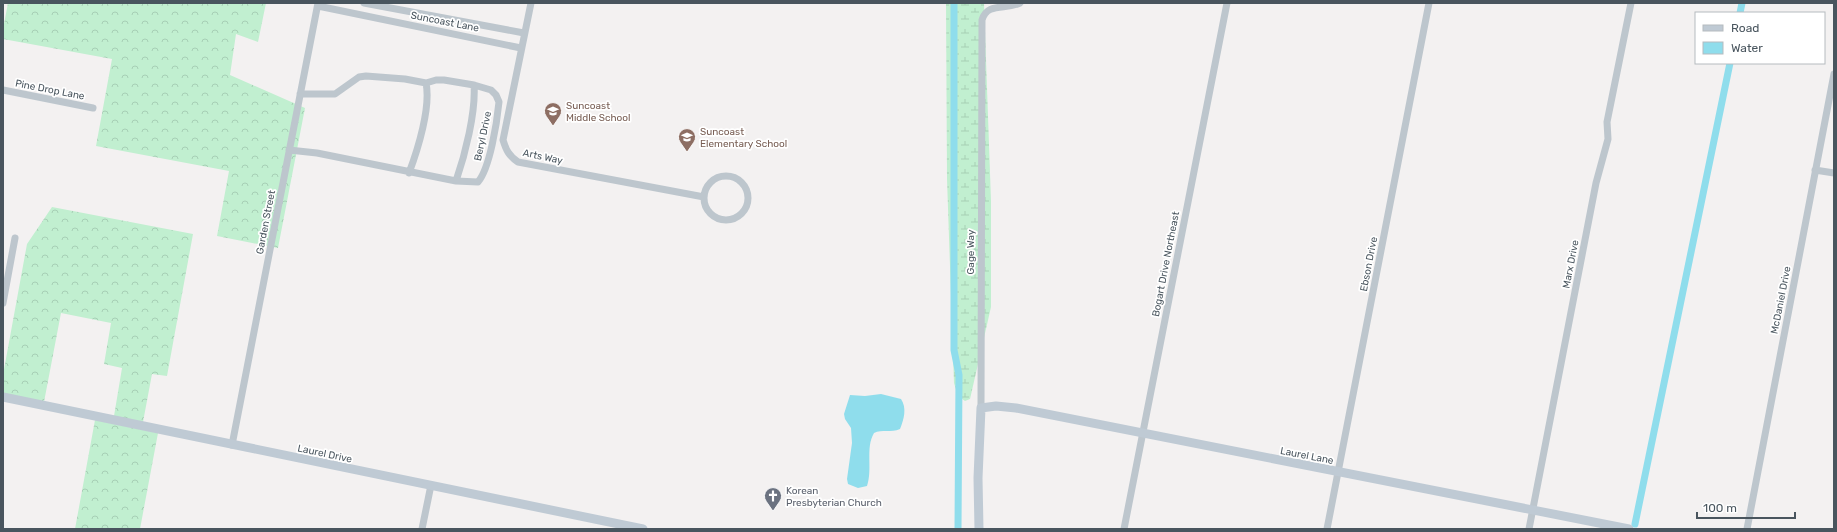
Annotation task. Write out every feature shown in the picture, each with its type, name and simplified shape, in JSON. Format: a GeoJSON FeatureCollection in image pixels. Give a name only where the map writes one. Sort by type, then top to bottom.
{"type":"FeatureCollection","features":[{"type":"Feature","properties":{"kind":"street","name":"Suncoast Lane"},"geometry":{"type":"LineString","coordinates":[[364,3],[524,33]]}},
{"type":"Feature","properties":{"kind":"street","name":"Arts Way"},"geometry":{"type":"LineString","coordinates":[[530,3],[503,140],[507,152],[514,159],[525,163],[704,197]]}},
{"type":"Feature","properties":{"kind":"street","name":"Gage Way"},"geometry":{"type":"LineString","coordinates":[[979,529],[978,478],[981,408],[982,20],[984,13],[990,8],[1020,3]]}},
{"type":"Feature","properties":{"kind":"street","name":"Bogart Drive Northeast"},"geometry":{"type":"LineString","coordinates":[[1124,529],[1227,3]]}},
{"type":"Feature","properties":{"kind":"street","name":"Ebson Drive"},"geometry":{"type":"LineString","coordinates":[[1327,529],[1428,3]]}},
{"type":"Feature","properties":{"kind":"street","name":"Marx Drive"},"geometry":{"type":"LineString","coordinates":[[1529,529],[1596,183],[1608,139],[1608,122],[1631,3]]}},
{"type":"Feature","properties":{"kind":"street","name":"Suncoast Lane"},"geometry":{"type":"LineString","coordinates":[[318,5],[521,48]]}},
{"type":"Feature","properties":{"kind":"street","name":"Garden Street"},"geometry":{"type":"LineString","coordinates":[[232,445],[318,5]]}},
{"type":"Feature","properties":{"kind":"street","name":"McDaniel Drive"},"geometry":{"type":"LineString","coordinates":[[1747,529],[1834,74]]}},
{"type":"Feature","properties":{"kind":"street","name":"Beryl Drive"},"geometry":{"type":"LineString","coordinates":[[290,150],[317,153],[456,181],[478,182],[483,176],[498,113],[499,102],[496,95],[491,90],[474,85],[444,80],[436,80],[426,83],[405,79],[366,76],[358,77],[335,94],[300,94]]}},
{"type":"Feature","properties":{"kind":"street"},"geometry":{"type":"LineString","coordinates":[[409,172],[426,109],[428,98],[426,83]]}},
{"type":"Feature","properties":{"kind":"street","name":"Beryl Drive"},"geometry":{"type":"LineString","coordinates":[[456,181],[475,99],[474,85]]}},
{"type":"Feature","properties":{"kind":"street","name":"Pine Drop Lane"},"geometry":{"type":"LineString","coordinates":[[3,90],[93,108]]}},
{"type":"Feature","properties":{"kind":"street"},"geometry":{"type":"LineString","coordinates":[[1815,170],[1834,173]]}},
{"type":"Feature","properties":{"kind":"street"},"geometry":{"type":"LineString","coordinates":[[728,176],[741,182],[745,187],[748,200],[742,214],[728,220],[714,216],[708,211],[704,197],[710,184],[721,177],[728,176]]}},
{"type":"Feature","properties":{"kind":"street"},"geometry":{"type":"LineString","coordinates":[[3,303],[15,238]]}},
{"type":"Feature","properties":{"kind":"street","name":"Laurel Drive"},"geometry":{"type":"LineString","coordinates":[[3,397],[643,529]]}},
{"type":"Feature","properties":{"kind":"street","name":"Laurel Lane"},"geometry":{"type":"LineString","coordinates":[[981,408],[1006,406],[1629,529]]}},
{"type":"Feature","properties":{"kind":"street"},"geometry":{"type":"LineString","coordinates":[[422,529],[431,485]]}},
{"type":"Feature","properties":{"kind":"green space"},"geometry":{"type":"Polygon","coordinates":[[[8,3],[266,3],[258,42],[236,34],[230,75],[305,108],[278,248],[217,236],[229,171],[96,146],[112,59],[3,39],[3,29],[8,3]]]}},
{"type":"Feature","properties":{"kind":"green space"},"geometry":{"type":"Polygon","coordinates":[[[946,3],[984,3],[991,201],[991,307],[970,399],[965,401],[958,396],[954,383],[947,179],[946,3]]]}},
{"type":"Feature","properties":{"kind":"green space"},"geometry":{"type":"Polygon","coordinates":[[[52,207],[193,234],[167,376],[152,374],[143,422],[114,416],[122,368],[104,364],[111,323],[61,313],[44,402],[3,393],[3,375],[27,244],[52,207]]]}},
{"type":"Feature","properties":{"kind":"green space"},"geometry":{"type":"Polygon","coordinates":[[[95,420],[158,433],[140,529],[75,529],[95,420]]]}},
{"type":"Feature","properties":{"kind":"water"},"geometry":{"type":"Polygon","coordinates":[[[881,394],[901,399],[904,406],[904,417],[900,429],[874,433],[871,439],[869,452],[869,479],[867,486],[858,488],[848,484],[847,479],[852,443],[851,428],[845,419],[844,414],[850,395],[865,396],[881,394]]]}},
{"type":"Feature","properties":{"kind":"waterway"},"geometry":{"type":"LineString","coordinates":[[954,3],[954,350],[959,375],[958,529]]}},
{"type":"Feature","properties":{"kind":"waterway"},"geometry":{"type":"LineString","coordinates":[[1740,12],[1742,3]]}},
{"type":"Feature","properties":{"kind":"waterway"},"geometry":{"type":"LineString","coordinates":[[1635,524],[1730,64]]}},
{"type":"Feature","properties":{"kind":"place","name":"Suncoast Middle School"},"geometry":{"type":"Point","coordinates":[553,126]}},
{"type":"Feature","properties":{"kind":"place","name":"Suncoast Elementary School"},"geometry":{"type":"Point","coordinates":[687,152]}},
{"type":"Feature","properties":{"kind":"place","name":"Korean Presbyterian Church"},"geometry":{"type":"Point","coordinates":[773,511]}}]}
